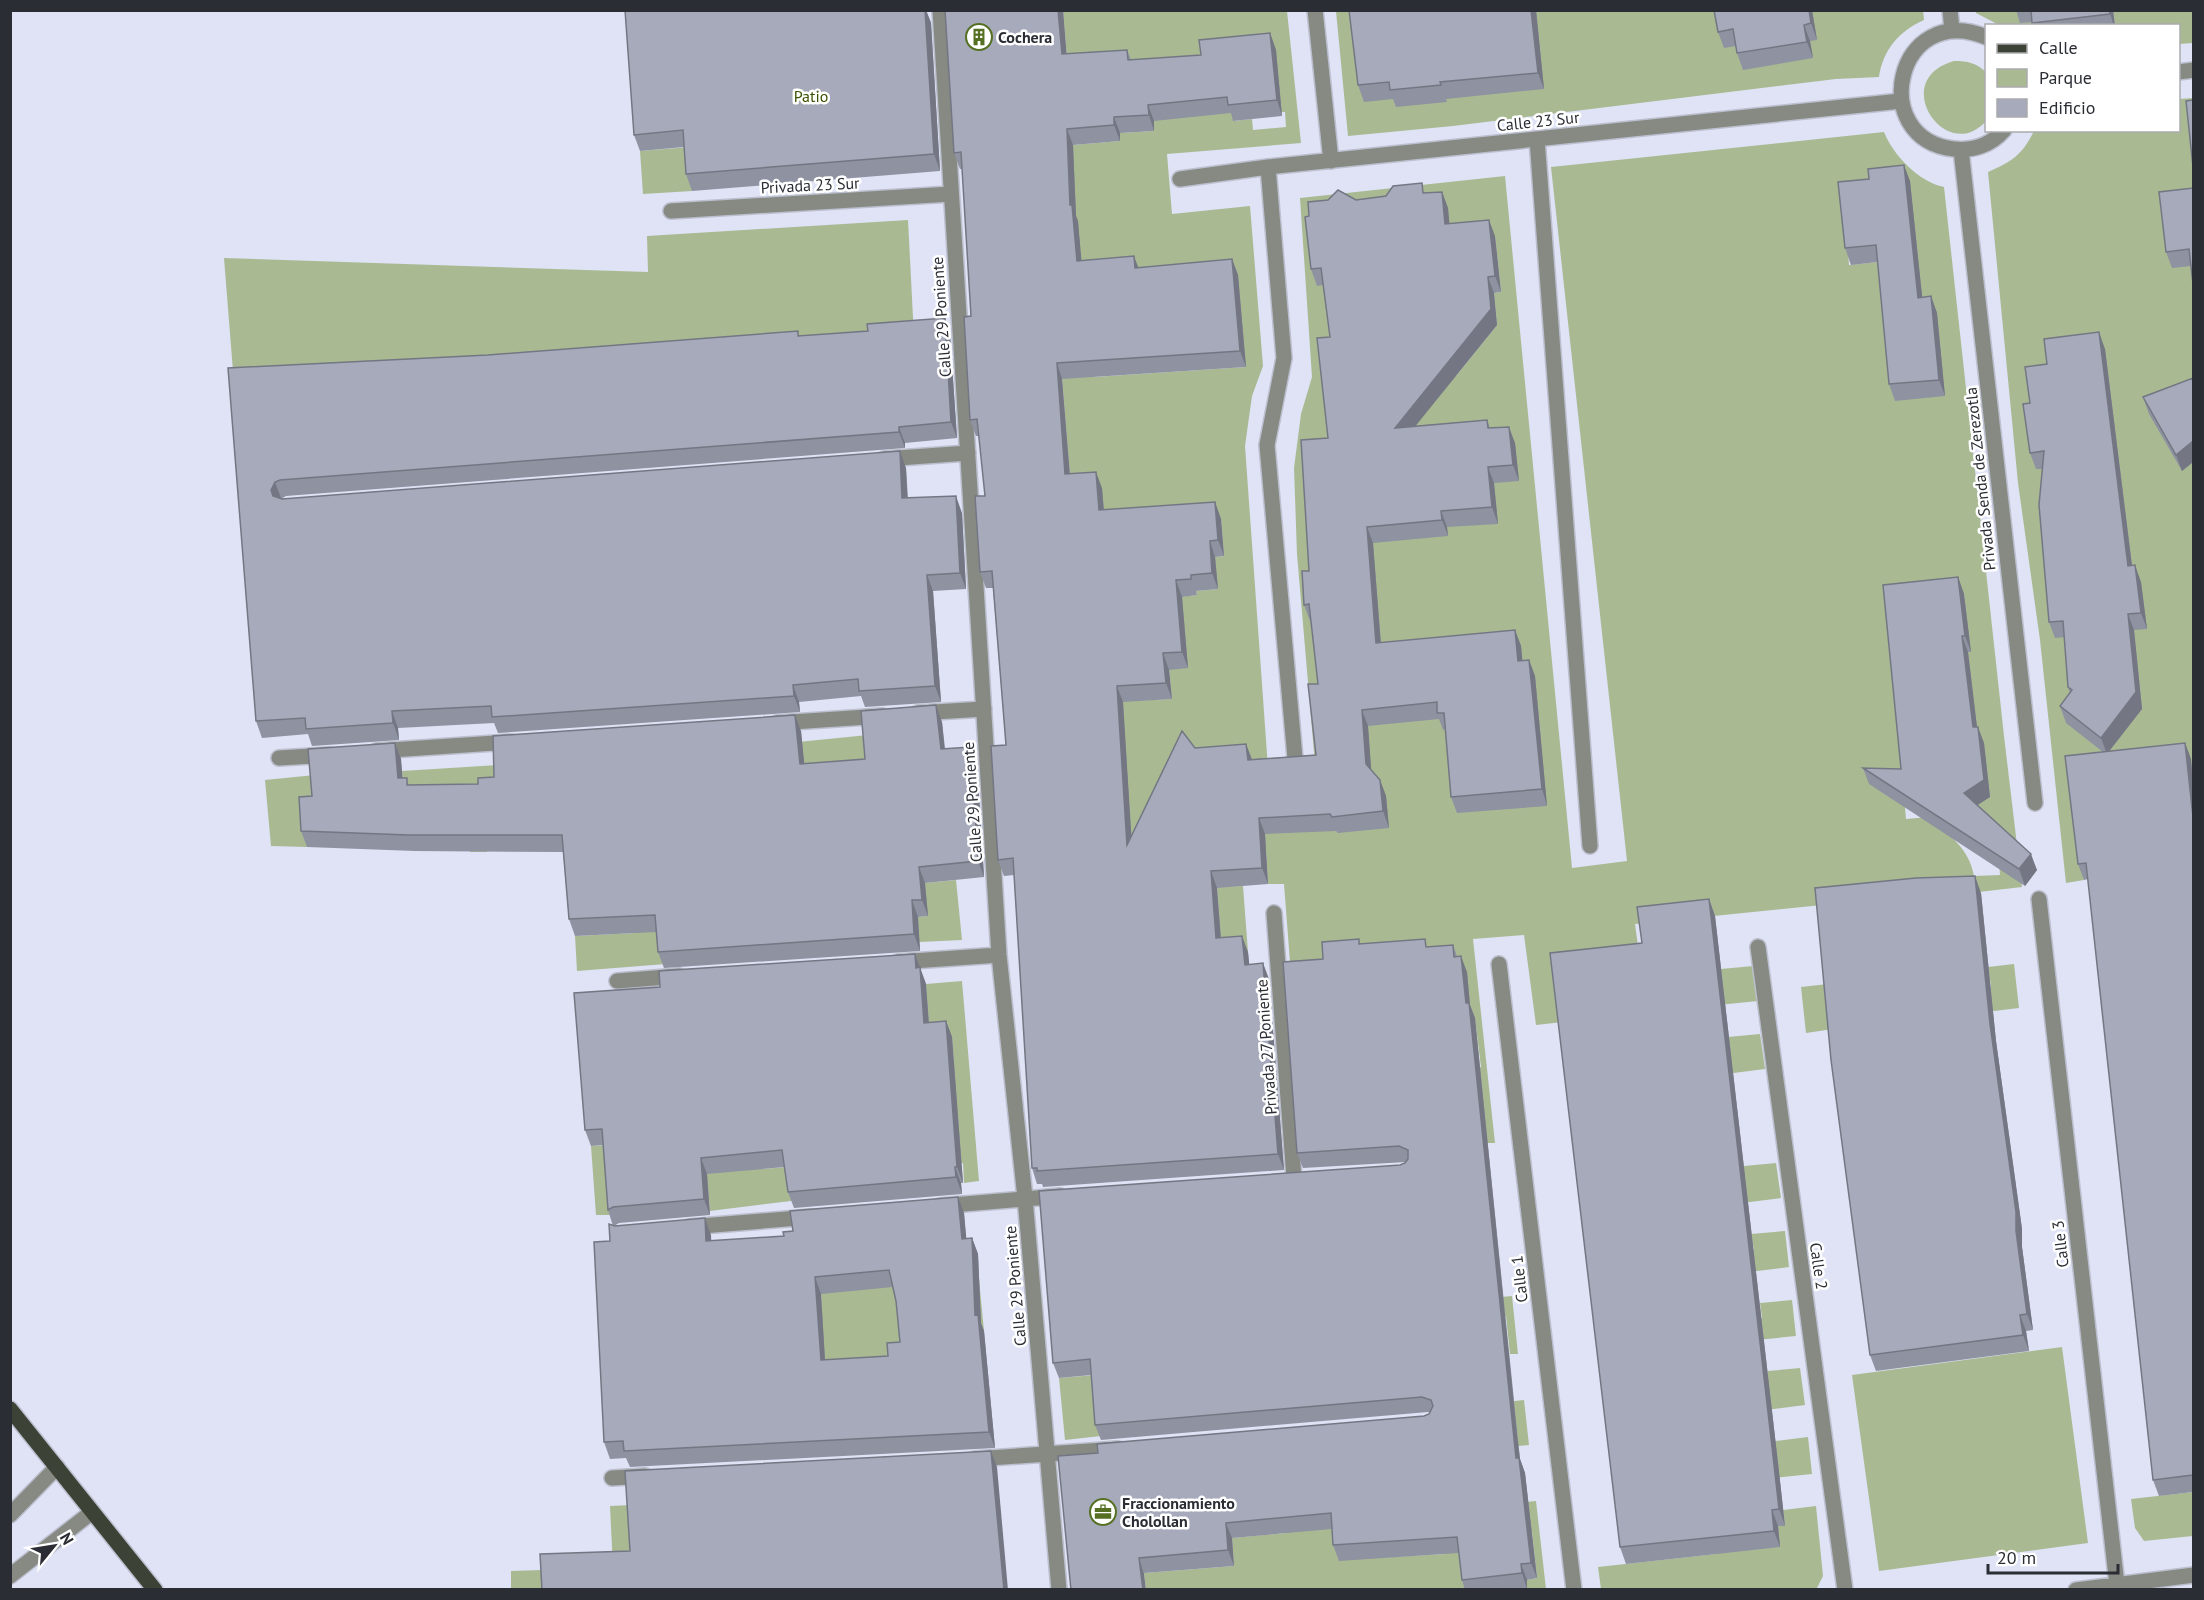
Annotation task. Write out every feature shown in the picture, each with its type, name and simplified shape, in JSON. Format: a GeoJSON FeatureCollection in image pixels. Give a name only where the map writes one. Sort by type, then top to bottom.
{"type":"FeatureCollection","features":[{"type":"Feature","properties":{"kind":"main road"},"geometry":{"type":"LineString","coordinates":[[10,1409],[155,1590]]}},
{"type":"Feature","properties":{"kind":"street","name":"Calle 29 Poniente"},"geometry":{"type":"LineString","coordinates":[[940,10],[999,955],[1025,1198],[1059,1590]]}},
{"type":"Feature","properties":{"kind":"street"},"geometry":{"type":"LineString","coordinates":[[1315,10],[1331,160]]}},
{"type":"Feature","properties":{"kind":"street"},"geometry":{"type":"LineString","coordinates":[[1950,10],[1952,30]]}},
{"type":"Feature","properties":{"kind":"street"},"geometry":{"type":"LineString","coordinates":[[1985,37],[1972,31],[1952,30],[1934,36],[1918,47],[1907,63],[1901,81],[1901,100],[1907,117],[1916,131],[1929,141],[1945,148],[1961,150],[1980,147],[2002,132]]}},
{"type":"Feature","properties":{"kind":"street","name":"Calle 23 Sur"},"geometry":{"type":"LineString","coordinates":[[1179,178],[1901,100]]}},
{"type":"Feature","properties":{"kind":"street"},"geometry":{"type":"LineString","coordinates":[[1537,139],[1590,846]]}},
{"type":"Feature","properties":{"kind":"street","name":"Privada Senda de Zerezotla"},"geometry":{"type":"LineString","coordinates":[[1961,150],[2035,803]]}},
{"type":"Feature","properties":{"kind":"street"},"geometry":{"type":"LineString","coordinates":[[1268,167],[1284,358],[1267,445],[1295,758]]}},
{"type":"Feature","properties":{"kind":"street","name":"Privada 23 Sur"},"geometry":{"type":"LineString","coordinates":[[671,211],[951,194]]}},
{"type":"Feature","properties":{"kind":"street"},"geometry":{"type":"LineString","coordinates":[[872,460],[968,453]]}},
{"type":"Feature","properties":{"kind":"street"},"geometry":{"type":"LineString","coordinates":[[757,725],[984,709]]}},
{"type":"Feature","properties":{"kind":"street"},"geometry":{"type":"LineString","coordinates":[[363,752],[530,741]]}},
{"type":"Feature","properties":{"kind":"street"},"geometry":{"type":"LineString","coordinates":[[279,758],[339,754]]}},
{"type":"Feature","properties":{"kind":"street","name":"Calle 3"},"geometry":{"type":"LineString","coordinates":[[2039,899],[2117,1585]]}},
{"type":"Feature","properties":{"kind":"street","name":"Privada 27 Poniente"},"geometry":{"type":"LineString","coordinates":[[1274,913],[1293,1178]]}},
{"type":"Feature","properties":{"kind":"street","name":"Calle 2"},"geometry":{"type":"LineString","coordinates":[[1758,947],[1845,1590]]}},
{"type":"Feature","properties":{"kind":"street"},"geometry":{"type":"LineString","coordinates":[[880,963],[999,955]]}},
{"type":"Feature","properties":{"kind":"street","name":"Calle 1"},"geometry":{"type":"LineString","coordinates":[[1499,964],[1574,1590]]}},
{"type":"Feature","properties":{"kind":"street"},"geometry":{"type":"LineString","coordinates":[[616,981],[688,976]]}},
{"type":"Feature","properties":{"kind":"street"},"geometry":{"type":"LineString","coordinates":[[930,1207],[1072,1195]]}},
{"type":"Feature","properties":{"kind":"street"},"geometry":{"type":"LineString","coordinates":[[680,1228],[823,1216]]}},
{"type":"Feature","properties":{"kind":"street"},"geometry":{"type":"LineString","coordinates":[[964,1459],[1127,1448]]}},
{"type":"Feature","properties":{"kind":"street"},"geometry":{"type":"LineString","coordinates":[[10,1515],[57,1467]]}},
{"type":"Feature","properties":{"kind":"street"},"geometry":{"type":"LineString","coordinates":[[612,1478],[659,1475]]}},
{"type":"Feature","properties":{"kind":"street"},"geometry":{"type":"LineString","coordinates":[[10,1576],[92,1512]]}},
{"type":"Feature","properties":{"kind":"street"},"geometry":{"type":"LineString","coordinates":[[2076,1590],[2193,1575]]}},
{"type":"Feature","properties":{"kind":"green space"},"geometry":{"type":"Polygon","coordinates":[[[1923,10],[1924,20],[1907,30],[1888,50],[1879,77],[1836,79],[1453,126],[1348,136],[1336,11],[1923,10]]]}},
{"type":"Feature","properties":{"kind":"green space"},"geometry":{"type":"Polygon","coordinates":[[[1063,11],[1287,11],[1301,143],[1167,154],[1172,214],[1250,206],[1263,366],[1252,396],[1245,446],[1268,768],[1315,764],[1297,554],[1294,468],[1301,414],[1312,377],[1300,198],[1505,176],[1572,868],[1627,861],[1551,167],[1884,132],[1894,150],[1908,166],[1925,180],[1944,187],[2022,887],[1635,924],[1638,946],[1563,1022],[1536,1025],[1524,935],[1473,939],[1495,1143],[1487,1143],[1468,1068],[1481,1067],[1475,1019],[1297,1053],[1284,884],[1268,884],[1266,850],[1133,843],[1102,702],[1172,699],[1169,670],[1168,598],[1197,595],[1196,591],[1218,589],[1207,558],[1224,556],[1221,519],[1105,527],[1071,490],[1059,341],[1094,377],[1246,367],[1083,278],[970,228],[1073,145],[1120,141],[1120,133],[1154,131],[1068,70],[1063,11]],[[1285,112],[1233,113],[1234,121],[1252,119],[1253,130],[1286,127],[1285,112]],[[1495,236],[1456,376],[1497,325],[1494,293],[1501,292],[1495,236]],[[1847,237],[1849,265],[1918,258],[1847,237]],[[1964,594],[1960,653],[1970,652],[1964,594]],[[1903,785],[1906,819],[1929,817],[1963,850],[1974,876],[2000,875],[1997,834],[1903,785]]]}},
{"type":"Feature","properties":{"kind":"green space"},"geometry":{"type":"Polygon","coordinates":[[[1976,11],[2019,11],[2036,21],[2036,24],[1997,24],[1976,11]]]}},
{"type":"Feature","properties":{"kind":"green space"},"geometry":{"type":"Polygon","coordinates":[[[2113,11],[2193,11],[2193,43],[2180,44],[2180,24],[2115,24],[2113,11]]]}},
{"type":"Feature","properties":{"kind":"green space"},"geometry":{"type":"Polygon","coordinates":[[[1954,61],[1964,61],[1979,66],[1985,71],[1985,122],[1971,132],[1955,133],[1941,127],[1930,115],[1924,100],[1925,85],[1935,71],[1954,61]]]}},
{"type":"Feature","properties":{"kind":"green space"},"geometry":{"type":"Polygon","coordinates":[[[2193,98],[2193,783],[2190,759],[2071,773],[2084,880],[2066,883],[2040,640],[2018,483],[1988,172],[2016,156],[2033,132],[2180,132],[2180,99],[2193,98]]]}},
{"type":"Feature","properties":{"kind":"green space"},"geometry":{"type":"Polygon","coordinates":[[[689,147],[692,191],[643,194],[640,151],[689,147]]]}},
{"type":"Feature","properties":{"kind":"green space"},"geometry":{"type":"Polygon","coordinates":[[[908,220],[914,337],[234,384],[224,258],[648,272],[647,236],[908,220]]]}},
{"type":"Feature","properties":{"kind":"green space"},"geometry":{"type":"Polygon","coordinates":[[[868,735],[873,792],[806,780],[778,744],[868,735]]]}},
{"type":"Feature","properties":{"kind":"green space"},"geometry":{"type":"Polygon","coordinates":[[[530,763],[484,795],[487,852],[470,852],[469,831],[404,795],[402,771],[530,763]]]}},
{"type":"Feature","properties":{"kind":"green space"},"geometry":{"type":"Polygon","coordinates":[[[315,775],[318,812],[305,814],[307,847],[271,846],[265,780],[315,775]]]}},
{"type":"Feature","properties":{"kind":"green space"},"geometry":{"type":"Polygon","coordinates":[[[956,880],[962,940],[919,942],[918,917],[927,916],[925,883],[956,880]]]}},
{"type":"Feature","properties":{"kind":"green space"},"geometry":{"type":"Polygon","coordinates":[[[1243,886],[1248,952],[1200,957],[1219,914],[1217,887],[1243,886]]]}},
{"type":"Feature","properties":{"kind":"green space"},"geometry":{"type":"Polygon","coordinates":[[[661,925],[691,962],[577,971],[575,936],[636,933],[661,925]]]}},
{"type":"Feature","properties":{"kind":"green space"},"geometry":{"type":"Polygon","coordinates":[[[2014,964],[2019,1008],[1986,1012],[1991,986],[1988,967],[2014,964]]]}},
{"type":"Feature","properties":{"kind":"green space"},"geometry":{"type":"Polygon","coordinates":[[[1753,966],[1758,1001],[1718,1005],[1721,969],[1753,966]]]}},
{"type":"Feature","properties":{"kind":"green space"},"geometry":{"type":"Polygon","coordinates":[[[962,981],[979,1181],[964,1183],[963,1163],[938,1166],[935,1138],[959,1136],[958,1117],[933,1119],[855,1088],[613,1215],[596,1215],[591,1146],[608,1145],[934,1063],[954,1062],[952,1038],[930,1039],[926,984],[962,981]]]}},
{"type":"Feature","properties":{"kind":"green space"},"geometry":{"type":"Polygon","coordinates":[[[1828,984],[1833,1029],[1806,1033],[1801,987],[1828,984]]]}},
{"type":"Feature","properties":{"kind":"green space"},"geometry":{"type":"Polygon","coordinates":[[[1760,1034],[1765,1069],[1726,1074],[1728,1037],[1760,1034]]]}},
{"type":"Feature","properties":{"kind":"green space"},"geometry":{"type":"Polygon","coordinates":[[[1776,1163],[1781,1198],[1742,1203],[1744,1166],[1776,1163]]]}},
{"type":"Feature","properties":{"kind":"green space"},"geometry":{"type":"Polygon","coordinates":[[[788,1167],[815,1198],[710,1211],[706,1169],[788,1167]]]}},
{"type":"Feature","properties":{"kind":"green space"},"geometry":{"type":"Polygon","coordinates":[[[1785,1231],[1789,1267],[1749,1272],[1747,1251],[1754,1250],[1751,1234],[1785,1231]]]}},
{"type":"Feature","properties":{"kind":"green space"},"geometry":{"type":"Polygon","coordinates":[[[870,1236],[979,1279],[984,1331],[949,1334],[912,1358],[774,1380],[822,1315],[821,1294],[870,1236]]]}},
{"type":"Feature","properties":{"kind":"green space"},"geometry":{"type":"Polygon","coordinates":[[[1512,1296],[1518,1354],[1510,1354],[1506,1316],[1480,1318],[1478,1299],[1512,1296]]]}},
{"type":"Feature","properties":{"kind":"green space"},"geometry":{"type":"Polygon","coordinates":[[[1792,1300],[1796,1336],[1757,1340],[1755,1319],[1762,1318],[1760,1303],[1792,1300]]]}},
{"type":"Feature","properties":{"kind":"green space"},"geometry":{"type":"Polygon","coordinates":[[[2062,1347],[2088,1543],[1879,1571],[1852,1375],[2062,1347]]]}},
{"type":"Feature","properties":{"kind":"green space"},"geometry":{"type":"Polygon","coordinates":[[[1800,1368],[1805,1405],[1765,1410],[1768,1371],[1800,1368]]]}},
{"type":"Feature","properties":{"kind":"green space"},"geometry":{"type":"Polygon","coordinates":[[[1095,1375],[1101,1436],[1065,1440],[1059,1378],[1095,1375]]]}},
{"type":"Feature","properties":{"kind":"green space"},"geometry":{"type":"Polygon","coordinates":[[[1524,1400],[1529,1445],[1518,1446],[1441,1409],[1524,1400]]]}},
{"type":"Feature","properties":{"kind":"green space"},"geometry":{"type":"Polygon","coordinates":[[[1808,1437],[1812,1474],[1773,1478],[1775,1441],[1808,1437]]]}},
{"type":"Feature","properties":{"kind":"green space"},"geometry":{"type":"Polygon","coordinates":[[[1331,1448],[1339,1560],[1446,1554],[1443,1511],[1536,1501],[1546,1589],[1522,1589],[1527,1580],[1537,1578],[1532,1532],[1467,1589],[1146,1589],[1144,1573],[1234,1566],[1232,1538],[1287,1533],[1331,1448]]]}},
{"type":"Feature","properties":{"kind":"green space"},"geometry":{"type":"Polygon","coordinates":[[[2193,1492],[2193,1536],[2144,1541],[2135,1528],[2131,1499],[2193,1492]]]}},
{"type":"Feature","properties":{"kind":"green space"},"geometry":{"type":"Polygon","coordinates":[[[632,1505],[637,1578],[614,1589],[610,1506],[632,1505]]]}},
{"type":"Feature","properties":{"kind":"green space"},"geometry":{"type":"Polygon","coordinates":[[[1816,1506],[1823,1576],[1817,1588],[1601,1589],[1598,1567],[1716,1554],[1785,1525],[1783,1510],[1816,1506]]]}},
{"type":"Feature","properties":{"kind":"green space"},"geometry":{"type":"Polygon","coordinates":[[[542,1570],[543,1589],[511,1590],[511,1571],[542,1570]]]}},
{"type":"Feature","properties":{"kind":"building"},"geometry":{"type":"Polygon","coordinates":[[[625,10],[925,10],[934,154],[686,174],[683,130],[634,135],[625,10]]]}},
{"type":"Feature","properties":{"kind":"building"},"geometry":{"type":"Polygon","coordinates":[[[945,10],[1058,10],[1062,54],[1127,50],[1128,60],[1201,55],[1199,40],[1270,33],[1277,100],[1228,105],[1227,97],[1148,105],[1149,115],[1114,117],[1114,125],[1067,129],[1070,205],[1072,205],[1077,261],[1134,256],[1135,268],[1232,259],[1240,351],[1057,363],[1065,474],[1096,472],[1099,510],[1215,502],[1218,540],[1210,541],[1212,573],[1191,575],[1191,579],[1176,580],[1182,652],[1163,653],[1166,683],[1117,686],[1127,845],[1182,731],[1195,748],[1246,744],[1248,760],[1316,755],[1308,684],[1318,684],[1309,604],[1304,605],[1302,571],[1309,571],[1301,440],[1328,438],[1317,338],[1330,337],[1321,268],[1311,269],[1305,217],[1309,216],[1308,202],[1328,200],[1338,190],[1356,200],[1386,196],[1393,186],[1422,183],[1423,193],[1442,192],[1445,224],[1489,220],[1495,276],[1488,277],[1491,309],[1395,428],[1487,420],[1488,428],[1509,427],[1513,465],[1488,467],[1492,507],[1441,511],[1442,520],[1367,527],[1376,643],[1515,630],[1518,661],[1529,660],[1542,789],[1451,797],[1444,713],[1437,713],[1437,702],[1362,710],[1366,764],[1380,780],[1383,811],[1332,817],[1330,814],[1259,818],[1262,868],[1211,871],[1216,938],[1242,936],[1245,965],[1263,963],[1278,1154],[1037,1171],[1037,1168],[1032,1168],[1013,858],[998,860],[991,746],[1006,745],[992,571],[980,572],[975,496],[985,496],[977,419],[970,420],[964,317],[971,316],[961,152],[954,153],[945,10]]]}},
{"type":"Feature","properties":{"kind":"building"},"geometry":{"type":"Polygon","coordinates":[[[1349,10],[1531,10],[1538,73],[1440,82],[1441,85],[1390,90],[1389,82],[1358,85],[1349,10]]]}},
{"type":"Feature","properties":{"kind":"building"},"geometry":{"type":"Polygon","coordinates":[[[1714,10],[1809,10],[1811,23],[1804,25],[1807,42],[1737,53],[1733,29],[1718,32],[1714,10]]]}},
{"type":"Feature","properties":{"kind":"building"},"geometry":{"type":"Polygon","coordinates":[[[2031,10],[2109,10],[2110,14],[2032,23],[2031,10]]]}},
{"type":"Feature","properties":{"kind":"building"},"geometry":{"type":"Polygon","coordinates":[[[2193,100],[2193,167],[2186,101],[2193,100]]]}},
{"type":"Feature","properties":{"kind":"building"},"geometry":{"type":"Polygon","coordinates":[[[1904,165],[1918,298],[1931,296],[1939,380],[1889,384],[1876,245],[1845,248],[1838,182],[1869,179],[1868,169],[1904,165]]]}},
{"type":"Feature","properties":{"kind":"building"},"geometry":{"type":"Polygon","coordinates":[[[2193,188],[2193,284],[2189,249],[2166,252],[2159,192],[2193,188]]]}},
{"type":"Feature","properties":{"kind":"building"},"geometry":{"type":"Polygon","coordinates":[[[945,318],[951,422],[899,427],[899,432],[280,480],[275,482],[271,490],[273,496],[282,499],[900,451],[902,498],[956,496],[960,573],[927,575],[935,686],[859,691],[858,679],[793,685],[794,696],[492,717],[491,706],[392,711],[393,723],[306,729],[305,718],[256,721],[228,368],[488,355],[798,331],[798,336],[868,331],[867,324],[945,318]]]}},
{"type":"Feature","properties":{"kind":"building"},"geometry":{"type":"Polygon","coordinates":[[[2099,332],[2128,566],[2135,565],[2141,613],[2128,614],[2136,692],[2101,738],[2060,706],[2072,690],[2068,687],[2063,621],[2049,622],[2039,505],[2044,451],[2030,453],[2023,404],[2030,403],[2025,367],[2047,364],[2044,339],[2099,332]]]}},
{"type":"Feature","properties":{"kind":"building"},"geometry":{"type":"Polygon","coordinates":[[[2193,378],[2193,441],[2176,455],[2143,397],[2193,378]]]}},
{"type":"Feature","properties":{"kind":"building"},"geometry":{"type":"Polygon","coordinates":[[[1958,577],[1965,636],[1962,636],[1973,727],[1978,727],[1984,780],[1964,793],[2031,854],[2019,869],[1863,768],[1901,769],[1883,585],[1958,577]]]}},
{"type":"Feature","properties":{"kind":"building"},"geometry":{"type":"Polygon","coordinates":[[[936,705],[941,749],[971,747],[978,861],[919,867],[922,900],[912,900],[914,934],[658,952],[655,915],[569,919],[562,835],[409,835],[301,831],[299,797],[312,796],[308,749],[395,743],[398,778],[407,778],[407,785],[478,784],[478,778],[494,777],[493,736],[795,715],[800,764],[865,759],[861,711],[936,705]]]}},
{"type":"Feature","properties":{"kind":"building"},"geometry":{"type":"Polygon","coordinates":[[[2185,743],[2193,817],[2193,1475],[2153,1480],[2086,863],[2078,864],[2065,756],[2185,743]]]}},
{"type":"Feature","properties":{"kind":"building"},"geometry":{"type":"Polygon","coordinates":[[[1975,876],[1990,1024],[2016,1212],[2016,1231],[2027,1314],[2020,1315],[2023,1335],[1870,1355],[1831,1060],[1815,888],[1916,878],[1975,876]]]}},
{"type":"Feature","properties":{"kind":"building"},"geometry":{"type":"Polygon","coordinates":[[[1709,899],[1779,1509],[1772,1510],[1774,1531],[1620,1547],[1550,953],[1642,943],[1637,907],[1709,899]]]}},
{"type":"Feature","properties":{"kind":"building"},"geometry":{"type":"Polygon","coordinates":[[[1359,939],[1359,944],[1425,939],[1426,947],[1453,945],[1454,957],[1461,956],[1466,1003],[1469,1003],[1516,1458],[1519,1458],[1531,1563],[1521,1564],[1522,1573],[1462,1580],[1457,1537],[1333,1545],[1331,1513],[1226,1523],[1228,1550],[1139,1558],[1143,1590],[1071,1590],[1058,1456],[1098,1453],[1097,1444],[1424,1416],[1429,1414],[1433,1406],[1431,1400],[1422,1397],[1095,1425],[1090,1359],[1053,1363],[1039,1191],[1400,1165],[1408,1159],[1408,1150],[1399,1146],[1297,1153],[1283,962],[1323,959],[1322,942],[1359,939]]]}},
{"type":"Feature","properties":{"kind":"building"},"geometry":{"type":"Polygon","coordinates":[[[915,954],[916,968],[920,967],[924,1023],[946,1021],[956,1177],[788,1192],[782,1150],[701,1158],[704,1199],[613,1207],[608,1210],[602,1129],[585,1130],[574,993],[660,987],[659,971],[915,954]]]}},
{"type":"Feature","properties":{"kind":"building"},"geometry":{"type":"Polygon","coordinates":[[[958,1197],[962,1239],[972,1238],[975,1315],[978,1314],[989,1432],[624,1451],[623,1441],[604,1442],[594,1242],[610,1241],[609,1224],[615,1226],[705,1218],[706,1241],[784,1236],[783,1232],[793,1231],[790,1211],[958,1197]],[[889,1270],[815,1277],[821,1360],[888,1356],[887,1343],[900,1342],[896,1301],[889,1270]]]}},
{"type":"Feature","properties":{"kind":"building"},"geometry":{"type":"Polygon","coordinates":[[[991,1451],[1004,1590],[542,1590],[540,1554],[630,1551],[625,1471],[991,1451]]]}},
{"type":"Feature","properties":{"kind":"place","name":"Cochera"},"geometry":{"type":"Point","coordinates":[979,37]}},
{"type":"Feature","properties":{"kind":"place","name":"Fraccionamiento Cholollan"},"geometry":{"type":"Point","coordinates":[1103,1512]}},
{"type":"Feature","properties":{"kind":"park label","name":"Patio"},"geometry":{"type":"Point","coordinates":[811,96]}}]}
